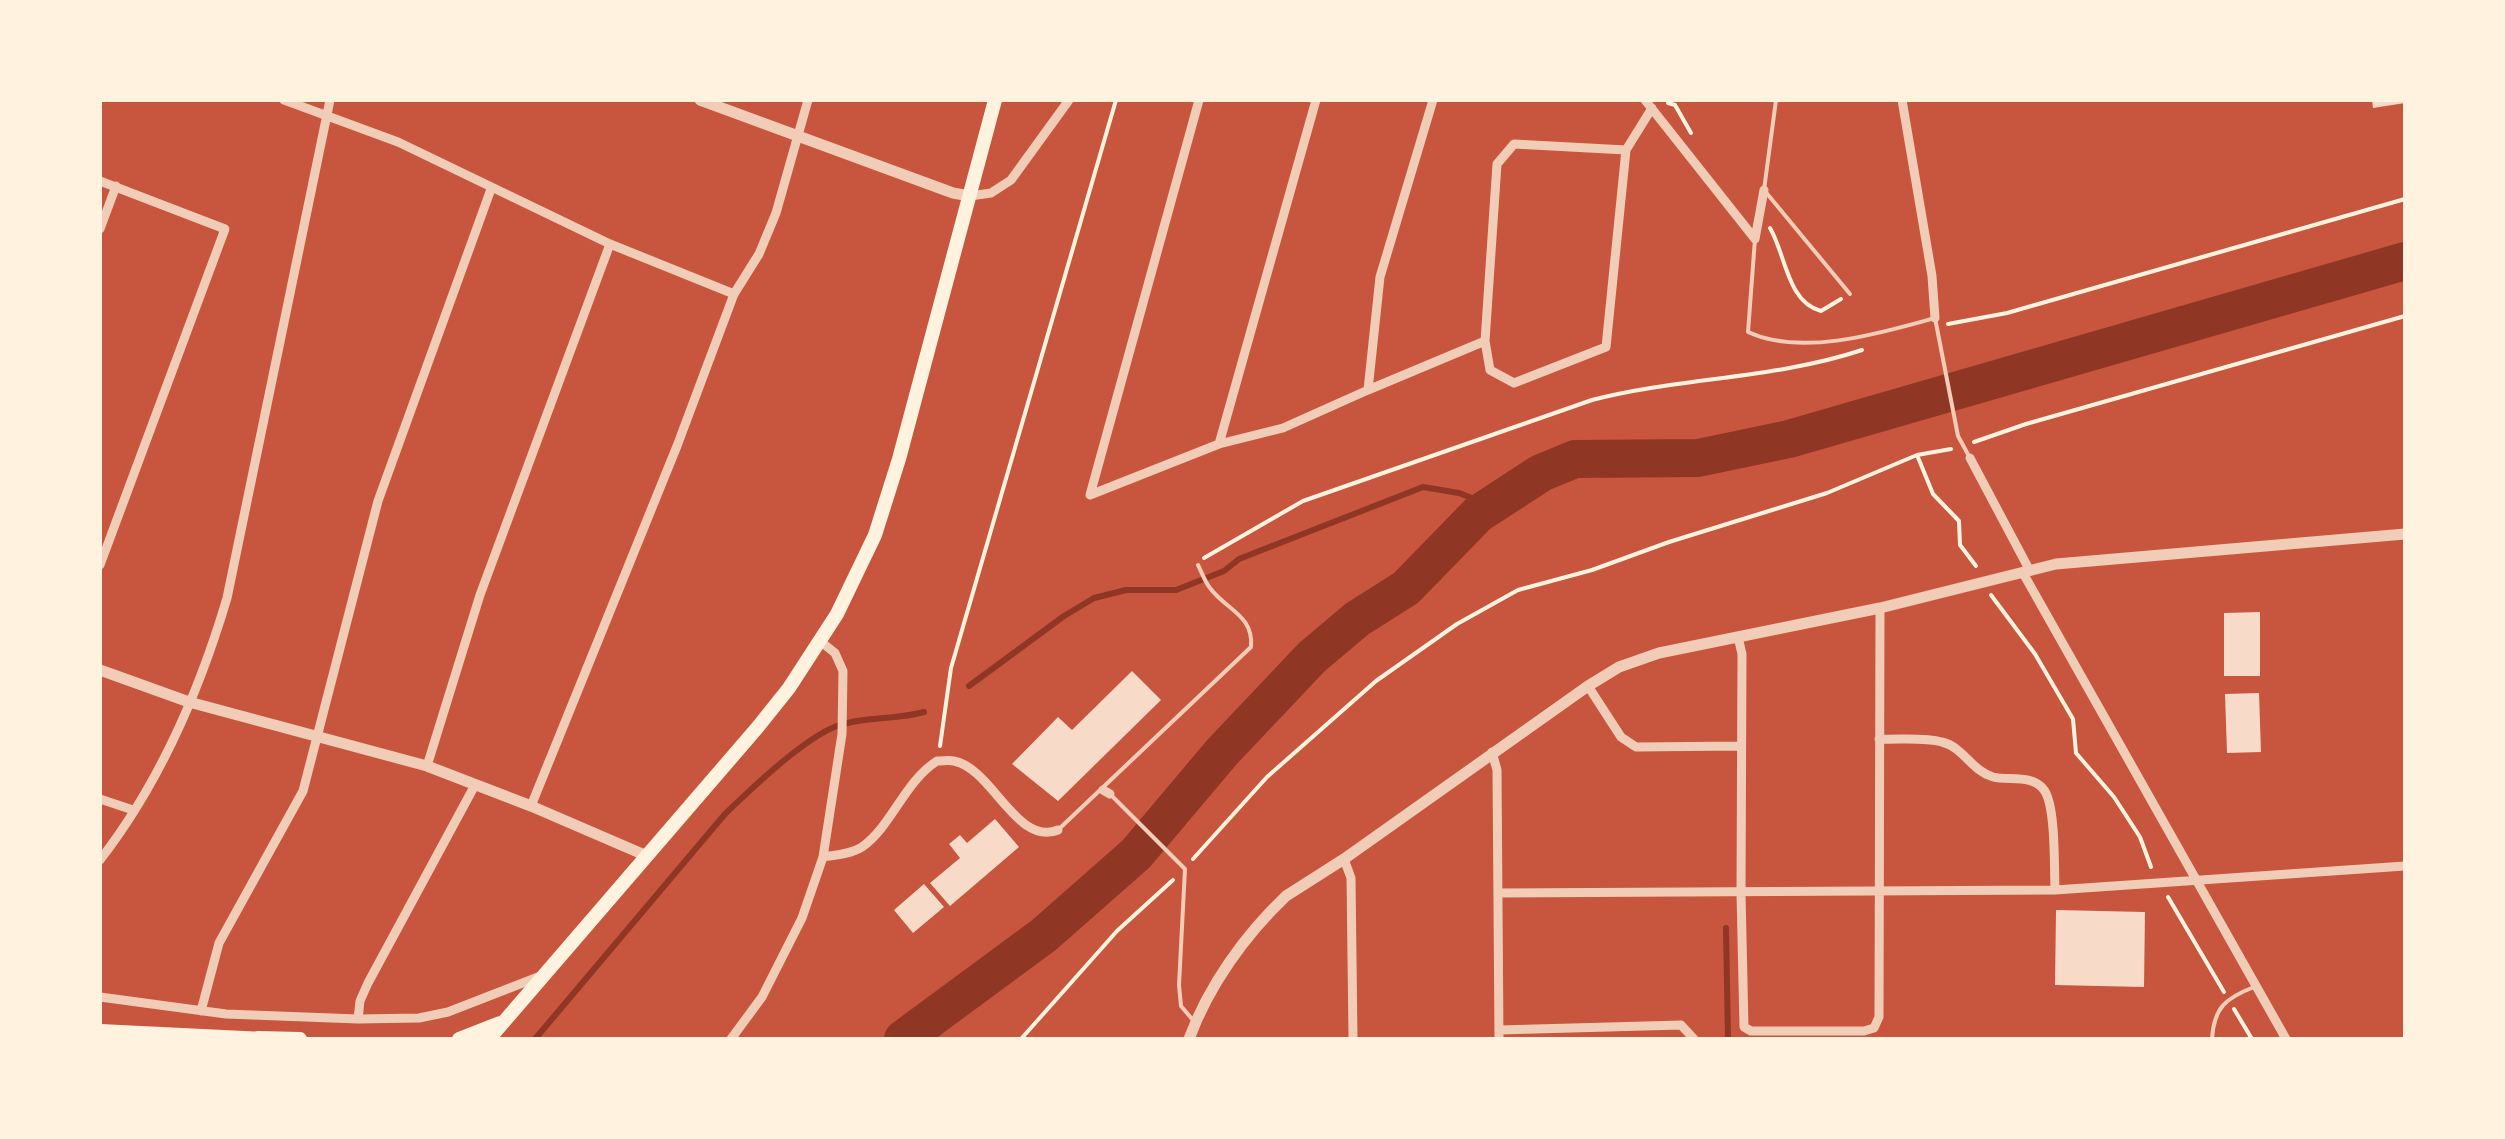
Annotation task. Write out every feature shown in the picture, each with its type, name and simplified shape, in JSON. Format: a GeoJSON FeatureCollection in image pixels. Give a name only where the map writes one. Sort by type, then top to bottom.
{"type":"FeatureCollection","features":[{"type":"Feature","properties":{"kind":"highway"},"geometry":{"type":"LineString","coordinates":[[489,1039],[757,728],[820,641],[875,535],[899,460],[995,100]]}},
{"type":"Feature","properties":{"kind":"highway"},"geometry":{"type":"LineString","coordinates":[[459,1039],[502,1022]]}},
{"type":"Feature","properties":{"kind":"highway"},"geometry":{"type":"LineString","coordinates":[[100,1031],[300,1039]]}},
{"type":"Feature","properties":{"kind":"street"},"geometry":{"type":"LineString","coordinates":[[284,100],[398,142],[610,244],[734,294]]}},
{"type":"Feature","properties":{"kind":"street"},"geometry":{"type":"LineString","coordinates":[[100,860],[132,810],[190,702],[228,598],[330,100]]}},
{"type":"Feature","properties":{"kind":"street"},"geometry":{"type":"LineString","coordinates":[[700,100],[970,196],[990,193],[1011,180],[1070,100]]}},
{"type":"Feature","properties":{"kind":"street"},"geometry":{"type":"LineString","coordinates":[[532,806],[734,294],[776,213],[808,100]]}},
{"type":"Feature","properties":{"kind":"street"},"geometry":{"type":"LineString","coordinates":[[1199,100],[1090,495],[1219,444],[1284,428],[1486,341]]}},
{"type":"Feature","properties":{"kind":"street"},"geometry":{"type":"LineString","coordinates":[[1219,444],[1316,100]]}},
{"type":"Feature","properties":{"kind":"street"},"geometry":{"type":"LineString","coordinates":[[1368,390],[1380,277],[1433,100]]}},
{"type":"Feature","properties":{"kind":"street"},"geometry":{"type":"LineString","coordinates":[[1902,100],[1932,276],[1935,318]]}},
{"type":"Feature","properties":{"kind":"street"},"geometry":{"type":"LineString","coordinates":[[1626,150],[1514,144],[1504,152],[1497,164],[1486,341],[1490,370],[1514,383],[1606,347],[1626,150],[1648,104],[1756,239]]}},
{"type":"Feature","properties":{"kind":"street"},"geometry":{"type":"LineString","coordinates":[[100,181],[225,229],[100,564]]}},
{"type":"Feature","properties":{"kind":"street"},"geometry":{"type":"LineString","coordinates":[[100,229],[116,186]]}},
{"type":"Feature","properties":{"kind":"street"},"geometry":{"type":"LineString","coordinates":[[201,1011],[219,943],[304,791],[378,501],[491,188]]}},
{"type":"Feature","properties":{"kind":"street"},"geometry":{"type":"LineString","coordinates":[[1756,239],[1764,190]]}},
{"type":"Feature","properties":{"kind":"street"},"geometry":{"type":"LineString","coordinates":[[426,766],[480,595],[610,244]]}},
{"type":"Feature","properties":{"kind":"street"},"geometry":{"type":"LineString","coordinates":[[1970,458],[2026,572],[2195,882],[2286,1039]]}},
{"type":"Feature","properties":{"kind":"street"},"geometry":{"type":"LineString","coordinates":[[1189,1039],[1254,927],[1286,896],[1619,667],[1660,652],[1880,608],[2056,564],[2405,534]]}},
{"type":"Feature","properties":{"kind":"street"},"geometry":{"type":"LineString","coordinates":[[1738,637],[1742,654],[1744,1027],[1751,1031],[1864,1031],[1874,1028],[1879,1017],[1880,608]]}},
{"type":"Feature","properties":{"kind":"street"},"geometry":{"type":"LineString","coordinates":[[730,1039],[762,997],[802,918],[823,857],[842,734],[842,662],[820,641]]}},
{"type":"Feature","properties":{"kind":"street"},"geometry":{"type":"LineString","coordinates":[[100,670],[190,702],[426,766],[647,856]]}},
{"type":"Feature","properties":{"kind":"street"},"geometry":{"type":"LineString","coordinates":[[1588,686],[1622,737],[1636,747],[1740,746]]}},
{"type":"Feature","properties":{"kind":"street"},"geometry":{"type":"LineString","coordinates":[[1879,739],[1938,741],[1957,749],[1994,777],[2034,781],[2044,788],[2050,810],[2055,890]]}},
{"type":"Feature","properties":{"kind":"street"},"geometry":{"type":"LineString","coordinates":[[1492,752],[1497,770],[1499,1034],[1681,1025],[1694,1039]]}},
{"type":"Feature","properties":{"kind":"street"},"geometry":{"type":"LineString","coordinates":[[823,857],[864,846],[916,779],[938,761],[956,761],[973,770],[1026,825],[1038,832],[1058,830]]}},
{"type":"Feature","properties":{"kind":"street"},"geometry":{"type":"LineString","coordinates":[[358,1019],[368,983],[474,785]]}},
{"type":"Feature","properties":{"kind":"street"},"geometry":{"type":"LineString","coordinates":[[100,799],[132,810]]}},
{"type":"Feature","properties":{"kind":"street"},"geometry":{"type":"LineString","coordinates":[[1344,859],[1351,878],[1353,1039]]}},
{"type":"Feature","properties":{"kind":"street"},"geometry":{"type":"LineString","coordinates":[[1499,892],[1724,890],[1878,894],[2055,890],[2405,866]]}},
{"type":"Feature","properties":{"kind":"street"},"geometry":{"type":"LineString","coordinates":[[100,998],[201,1011],[419,1018],[448,1012],[546,974]]}},
{"type":"Feature","properties":{"kind":"lane"},"geometry":{"type":"LineString","coordinates":[[1776,100],[1764,190],[1850,294]]}},
{"type":"Feature","properties":{"kind":"lane"},"geometry":{"type":"LineString","coordinates":[[1756,239],[1748,332],[1762,338],[1841,340],[1935,318],[1958,436],[1970,458]]}},
{"type":"Feature","properties":{"kind":"lane"},"geometry":{"type":"LineString","coordinates":[[1058,830],[1106,792],[1250,647],[1252,633],[1246,621],[1211,590],[1198,566]]}},
{"type":"Feature","properties":{"kind":"lane"},"geometry":{"type":"LineString","coordinates":[[1106,792],[1185,869],[1179,985],[1181,1006],[1195,1023]]}},
{"type":"Feature","properties":{"kind":"lane"},"geometry":{"type":"LineString","coordinates":[[2212,1039],[2213,1018],[2227,998],[2255,986]]}},
{"type":"Feature","properties":{"kind":"path"},"geometry":{"type":"LineString","coordinates":[[938,761],[952,668],[1116,100]]}},
{"type":"Feature","properties":{"kind":"path"},"geometry":{"type":"LineString","coordinates":[[1945,325],[2007,312],[2405,199]]}},
{"type":"Feature","properties":{"kind":"path"},"geometry":{"type":"LineString","coordinates":[[1974,442],[2405,316]]}},
{"type":"Feature","properties":{"kind":"path"},"geometry":{"type":"LineString","coordinates":[[1198,566],[1214,550],[1303,501],[1592,400],[1628,391],[1829,361],[1872,347]]}},
{"type":"Feature","properties":{"kind":"path"},"geometry":{"type":"LineString","coordinates":[[1021,1039],[1117,931],[1185,869],[1246,799],[1318,730],[1376,681],[1457,624],[1518,590],[1592,570],[1827,493],[1917,454],[1952,449]]}},
{"type":"Feature","properties":{"kind":"path"},"geometry":{"type":"LineString","coordinates":[[1917,454],[1933,494],[1958,521],[1960,544],[1977,568]]}},
{"type":"Feature","properties":{"kind":"path"},"geometry":{"type":"LineString","coordinates":[[1990,594],[2035,654],[2074,719],[2076,753],[2114,797],[2140,837],[2151,867]]}},
{"type":"Feature","properties":{"kind":"path"},"geometry":{"type":"LineString","coordinates":[[2171,903],[2220,985]]}},
{"type":"Feature","properties":{"kind":"path"},"geometry":{"type":"LineString","coordinates":[[2234,1009],[2252,1039]]}},
{"type":"Feature","properties":{"kind":"building"},"geometry":{"type":"Polygon","coordinates":[[[2372,100],[2404,100],[2405,103],[2373,108],[2372,100]]]}},
{"type":"Feature","properties":{"kind":"building"},"geometry":{"type":"Polygon","coordinates":[[[2260,612],[2260,676],[2224,676],[2224,613],[2260,612]]]}},
{"type":"Feature","properties":{"kind":"building"},"geometry":{"type":"Polygon","coordinates":[[[1132,671],[1161,700],[1058,801],[1012,764],[1058,717],[1072,730],[1132,671]]]}},
{"type":"Feature","properties":{"kind":"building"},"geometry":{"type":"Polygon","coordinates":[[[2259,693],[2261,752],[2227,753],[2225,694],[2259,693]]]}},
{"type":"Feature","properties":{"kind":"building"},"geometry":{"type":"Polygon","coordinates":[[[995,819],[1019,847],[950,906],[930,883],[960,858],[949,844],[960,835],[967,843],[995,819]]]}},
{"type":"Feature","properties":{"kind":"building"},"geometry":{"type":"Polygon","coordinates":[[[924,884],[944,907],[913,933],[894,910],[924,884]]]}},
{"type":"Feature","properties":{"kind":"building"},"geometry":{"type":"Polygon","coordinates":[[[2056,910],[2145,912],[2144,987],[2055,985],[2056,910]]]}},
{"type":"Feature","properties":{"kind":"waterway"},"geometry":{"type":"LineString","coordinates":[[903,1039],[1044,935],[1136,854],[1222,752],[1312,657],[1357,619],[1406,588],[1478,514],[1541,473],[1575,459],[1698,458],[1789,439],[2405,261]]}},
{"type":"Feature","properties":{"kind":"waterway"},"geometry":{"type":"LineString","coordinates":[[969,686],[1094,598],[1126,590],[1176,590],[1224,571],[1239,559],[1423,487],[1459,493],[1482,502],[1500,501]]}},
{"type":"Feature","properties":{"kind":"waterway"},"geometry":{"type":"LineString","coordinates":[[535,1039],[725,814],[778,765],[837,726],[924,712]]}},
{"type":"Feature","properties":{"kind":"waterway"},"geometry":{"type":"LineString","coordinates":[[1726,928],[1728,1039]]}}]}
